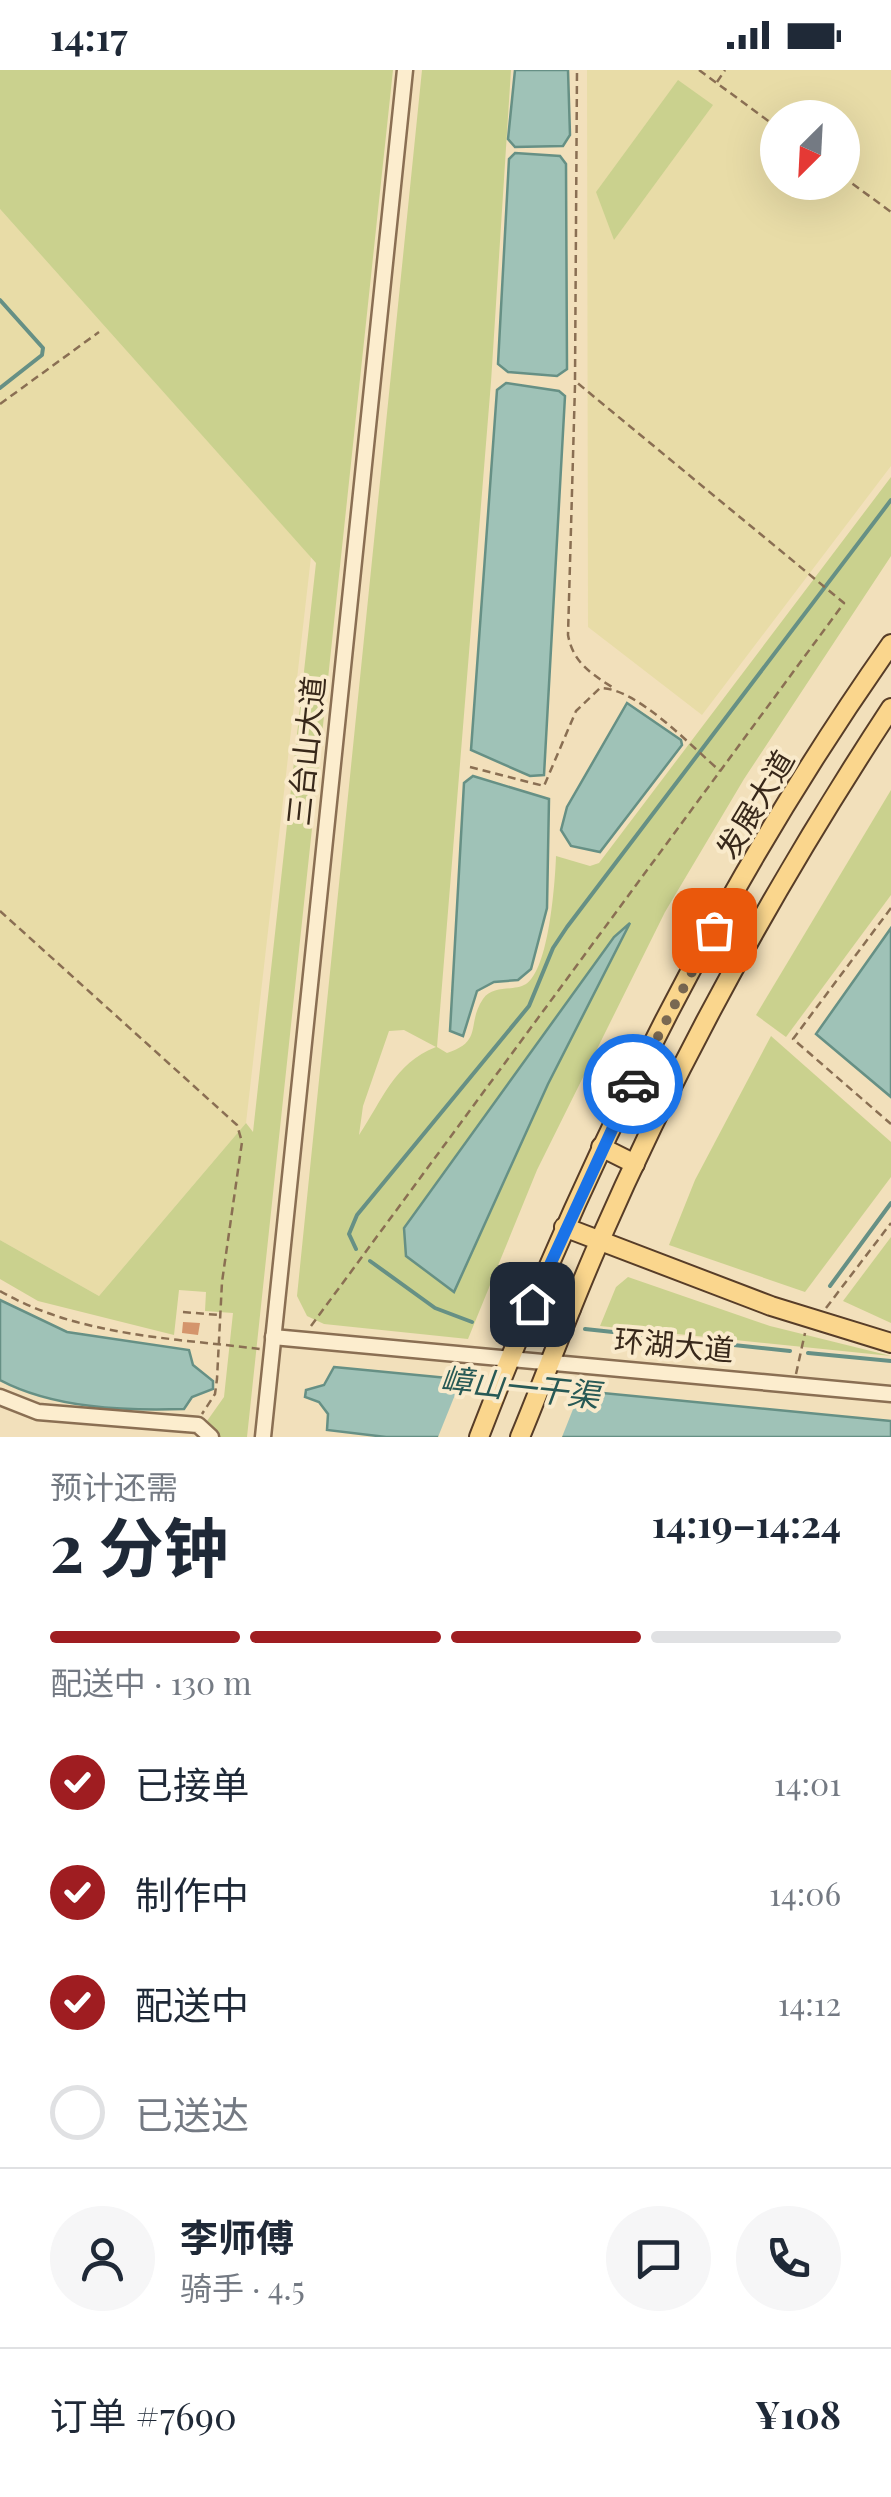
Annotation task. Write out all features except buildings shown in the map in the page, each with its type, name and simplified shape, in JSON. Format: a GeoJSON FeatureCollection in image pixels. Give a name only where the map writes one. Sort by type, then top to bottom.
{"type":"FeatureCollection","features":[{"type":"Feature","properties":{"kind":"main road","name":"发展大道"},"geometry":{"type":"LineString","coordinates":[[480,1437],[564,1227],[705,946],[821,750],[891,644]]}},
{"type":"Feature","properties":{"kind":"main road","name":"发展大道"},"geometry":{"type":"LineString","coordinates":[[520,1437],[635,1164],[771,900],[891,708]]}},
{"type":"Feature","properties":{"kind":"main road"},"geometry":{"type":"LineString","coordinates":[[602,1147],[635,1164]]}},
{"type":"Feature","properties":{"kind":"main road"},"geometry":{"type":"LineString","coordinates":[[564,1227],[814,1319],[891,1343]]}},
{"type":"Feature","properties":{"kind":"main road"},"geometry":{"type":"LineString","coordinates":[[536,1294],[571,1309]]}},
{"type":"Feature","properties":{"kind":"street","name":"三台山大道"},"geometry":{"type":"LineString","coordinates":[[263,1437],[405,70]]}},
{"type":"Feature","properties":{"kind":"street","name":"环湖大道"},"geometry":{"type":"LineString","coordinates":[[272,1344],[300,1340],[507,1365],[891,1394]]}},
{"type":"Feature","properties":{"kind":"street"},"geometry":{"type":"LineString","coordinates":[[0,1397],[38,1412],[198,1424],[210,1437]]}},
{"type":"Feature","properties":{"kind":"path"},"geometry":{"type":"LineString","coordinates":[[577,70],[568,635],[571,651],[581,664],[636,700],[720,771]]}},
{"type":"Feature","properties":{"kind":"path"},"geometry":{"type":"LineString","coordinates":[[699,70],[760,115]]}},
{"type":"Feature","properties":{"kind":"path"},"geometry":{"type":"LineString","coordinates":[[716,83],[726,70]]}},
{"type":"Feature","properties":{"kind":"path"},"geometry":{"type":"LineString","coordinates":[[860,189],[891,212]]}},
{"type":"Feature","properties":{"kind":"path"},"geometry":{"type":"LineString","coordinates":[[0,404],[99,332]]}},
{"type":"Feature","properties":{"kind":"path"},"geometry":{"type":"LineString","coordinates":[[300,1340],[844,602],[575,382]]}},
{"type":"Feature","properties":{"kind":"path"},"geometry":{"type":"LineString","coordinates":[[470,766],[544,786],[576,711],[600,688],[613,688]]}},
{"type":"Feature","properties":{"kind":"path"},"geometry":{"type":"LineString","coordinates":[[891,908],[793,1039],[891,1124]]}},
{"type":"Feature","properties":{"kind":"path"},"geometry":{"type":"LineString","coordinates":[[0,911],[237,1125],[242,1142],[220,1315],[215,1394],[198,1424]]}},
{"type":"Feature","properties":{"kind":"path"},"geometry":{"type":"LineString","coordinates":[[795,1385],[800,1344],[814,1319],[830,1305],[891,1223]]}},
{"type":"Feature","properties":{"kind":"path"},"geometry":{"type":"LineString","coordinates":[[0,1291],[46,1315],[85,1324],[219,1344],[272,1344]]}},
{"type":"Feature","properties":{"kind":"path"},"geometry":{"type":"LineString","coordinates":[[183,1312],[220,1315]]}},
{"type":"Feature","properties":{"kind":"shaded area"},"geometry":{"type":"Polygon","coordinates":[[[587,70],[891,70],[891,466],[702,715],[588,627],[587,70]]]}},
{"type":"Feature","properties":{"kind":"shaded area"},"geometry":{"type":"Polygon","coordinates":[[[0,209],[311,557],[246,1123],[99,1296],[0,1240],[0,209]]]}},
{"type":"Feature","properties":{"kind":"green space"},"geometry":{"type":"Polygon","coordinates":[[[0,70],[393,70],[247,1437],[206,1437],[207,1421],[224,1397],[233,1313],[205,1311],[206,1292],[179,1290],[174,1335],[38,1301],[0,1279],[0,1240],[99,1296],[246,1123],[253,1132],[316,563],[0,209],[0,70]]]}},
{"type":"Feature","properties":{"kind":"green space"},"geometry":{"type":"Polygon","coordinates":[[[422,70],[511,70],[491,382],[437,1047],[447,1053],[466,1043],[487,994],[526,984],[534,975],[549,925],[556,856],[590,866],[599,863],[891,477],[891,556],[744,779],[665,912],[537,1170],[468,1339],[324,1324],[307,1316],[297,1296],[422,70]],[[404,1030],[389,1031],[363,1106],[359,1135],[399,1073],[436,1047],[404,1030]]]}},
{"type":"Feature","properties":{"kind":"green space"},"geometry":{"type":"Polygon","coordinates":[[[678,80],[713,105],[614,240],[596,192],[678,80]]]}},
{"type":"Feature","properties":{"kind":"green space"},"geometry":{"type":"Polygon","coordinates":[[[891,790],[891,895],[786,1037],[756,1015],[891,790]]]}},
{"type":"Feature","properties":{"kind":"green space"},"geometry":{"type":"Polygon","coordinates":[[[771,1036],[891,1142],[891,1177],[805,1292],[669,1245],[695,1180],[771,1036]]]}},
{"type":"Feature","properties":{"kind":"green space"},"geometry":{"type":"Polygon","coordinates":[[[891,1237],[891,1323],[843,1301],[891,1237]]]}},
{"type":"Feature","properties":{"kind":"green space"},"geometry":{"type":"Polygon","coordinates":[[[628,1277],[770,1326],[891,1356],[600,1326],[616,1287],[628,1277]]]}},
{"type":"Feature","properties":{"kind":"water"},"geometry":{"type":"Polygon","coordinates":[[[515,70],[568,70],[570,135],[563,146],[515,147],[508,139],[515,70]]]}},
{"type":"Feature","properties":{"kind":"water"},"geometry":{"type":"Polygon","coordinates":[[[515,153],[560,156],[566,164],[567,369],[557,376],[508,372],[498,364],[509,159],[515,153]]]}},
{"type":"Feature","properties":{"kind":"water"},"geometry":{"type":"Polygon","coordinates":[[[506,383],[559,391],[565,396],[544,775],[530,776],[471,750],[497,390],[506,383]]]}},
{"type":"Feature","properties":{"kind":"water"},"geometry":{"type":"Polygon","coordinates":[[[627,703],[681,740],[682,745],[600,852],[571,846],[561,830],[567,807],[627,703]]]}},
{"type":"Feature","properties":{"kind":"water"},"geometry":{"type":"Polygon","coordinates":[[[473,776],[549,799],[547,908],[531,969],[518,980],[494,982],[477,991],[463,1036],[450,1031],[464,783],[473,776]]]}},
{"type":"Feature","properties":{"kind":"water"},"geometry":{"type":"Polygon","coordinates":[[[630,923],[548,1084],[454,1292],[406,1256],[404,1228],[614,937],[630,923]]]}},
{"type":"Feature","properties":{"kind":"water"},"geometry":{"type":"Polygon","coordinates":[[[891,928],[891,1097],[816,1034],[891,928]]]}},
{"type":"Feature","properties":{"kind":"water"},"geometry":{"type":"Polygon","coordinates":[[[0,1300],[67,1332],[189,1350],[193,1365],[213,1381],[213,1389],[192,1397],[184,1409],[161,1409],[89,1406],[21,1389],[0,1380],[0,1300]]]}},
{"type":"Feature","properties":{"kind":"water","name":"嶂山一干渠"},"geometry":{"type":"Polygon","coordinates":[[[334,1367],[891,1421],[891,1437],[386,1437],[327,1430],[328,1414],[319,1402],[305,1397],[306,1390],[324,1385],[334,1367]]]}},
{"type":"Feature","properties":{"kind":"pier"},"geometry":{"type":"Polygon","coordinates":[[[463,1375],[583,1384],[562,1437],[438,1437],[463,1375]]]}},
{"type":"Feature","properties":{"kind":"waterway"},"geometry":{"type":"LineString","coordinates":[[0,300],[43,348],[42,355],[0,388]]}},
{"type":"Feature","properties":{"kind":"waterway"},"geometry":{"type":"LineString","coordinates":[[356,1249],[349,1234],[357,1215],[529,1006],[553,948],[567,927],[891,500]]}},
{"type":"Feature","properties":{"kind":"waterway"},"geometry":{"type":"LineString","coordinates":[[830,1286],[891,1203]]}},
{"type":"Feature","properties":{"kind":"waterway"},"geometry":{"type":"LineString","coordinates":[[370,1261],[435,1308],[472,1322]]}},
{"type":"Feature","properties":{"kind":"waterway"},"geometry":{"type":"LineString","coordinates":[[585,1329],[790,1351]]}},
{"type":"Feature","properties":{"kind":"waterway"},"geometry":{"type":"LineString","coordinates":[[808,1353],[891,1361]]}},
{"type":"Feature","properties":{"kind":"way so far"},"geometry":{"type":"LineString","coordinates":[[633,1084],[714,930]]}},
{"type":"Feature","properties":{"kind":"route"},"geometry":{"type":"LineString","coordinates":[[532,1304],[564,1227],[633,1084]]}}]}
